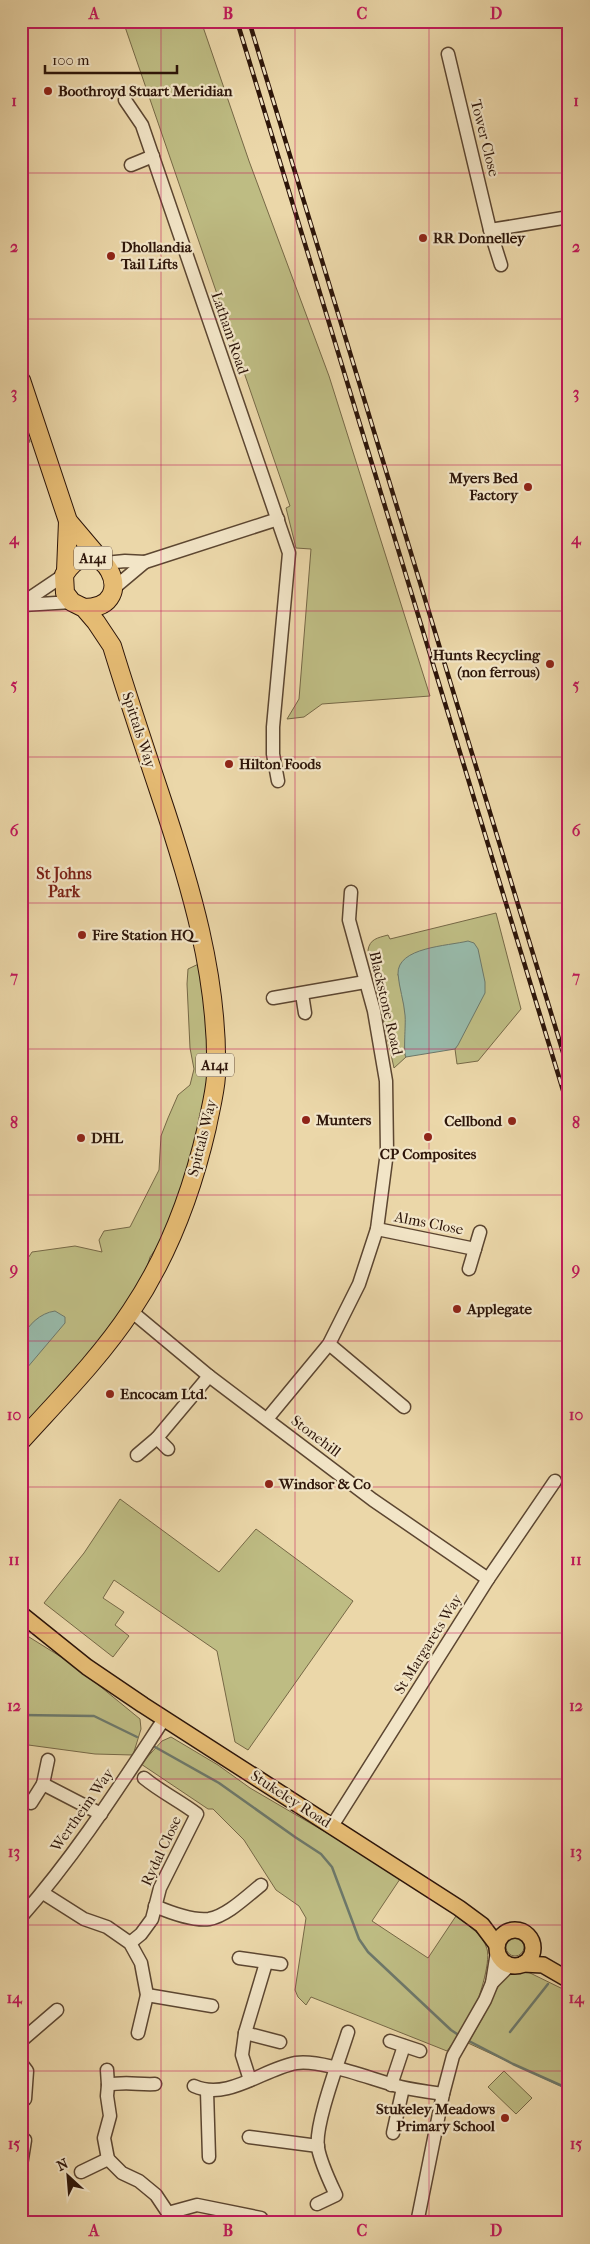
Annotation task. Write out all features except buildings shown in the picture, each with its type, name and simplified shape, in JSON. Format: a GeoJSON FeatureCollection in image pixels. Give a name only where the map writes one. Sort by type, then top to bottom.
{"type":"FeatureCollection","features":[{"type":"Feature","properties":{"kind":"highway","name":"A141"},"geometry":{"type":"LineString","coordinates":[[21,380],[68,521],[65,593],[99,624],[112,646]]}},
{"type":"Feature","properties":{"kind":"highway","name":"A141"},"geometry":{"type":"LineString","coordinates":[[68,521],[110,570],[114,579],[111,594],[112,646]]}},
{"type":"Feature","properties":{"kind":"highway","name":"A141"},"geometry":{"type":"LineString","coordinates":[[65,573],[73,563],[81,559],[88,558],[103,562]]}},
{"type":"Feature","properties":{"kind":"highway"},"geometry":{"type":"LineString","coordinates":[[78,605],[101,605],[111,594]]}},
{"type":"Feature","properties":{"kind":"highway","name":"Spittals Way"},"geometry":{"type":"LineString","coordinates":[[21,1441],[91,1362],[131,1311],[174,1235],[201,1154],[212,1101],[215,1067],[210,986],[197,915],[180,853],[112,646]]}},
{"type":"Feature","properties":{"kind":"main road","name":"Stukeley Road"},"geometry":{"type":"LineString","coordinates":[[21,1604],[96,1663],[100,1674]]}},
{"type":"Feature","properties":{"kind":"main road","name":"Stukeley Road"},"geometry":{"type":"LineString","coordinates":[[21,1614],[87,1667],[164,1719],[429,1888],[482,1925],[500,1943]]}},
{"type":"Feature","properties":{"kind":"main road"},"geometry":{"type":"LineString","coordinates":[[21,1627],[68,1650]]}},
{"type":"Feature","properties":{"kind":"main road"},"geometry":{"type":"LineString","coordinates":[[543,1965],[532,1947],[531,1941],[523,1933],[514,1931],[500,1943],[502,1960],[517,1964],[543,1965],[569,1980]]}},
{"type":"Feature","properties":{"kind":"main road"},"geometry":{"type":"LineString","coordinates":[[517,1964],[530,1956],[532,1947]]}},
{"type":"Feature","properties":{"kind":"street","name":"Tower Close"},"geometry":{"type":"LineString","coordinates":[[448,54],[490,230],[501,265]]}},
{"type":"Feature","properties":{"kind":"street","name":"Latham Road"},"geometry":{"type":"LineString","coordinates":[[125,100],[142,125],[289,554],[273,727],[273,754],[278,781]]}},
{"type":"Feature","properties":{"kind":"street"},"geometry":{"type":"LineString","coordinates":[[131,165],[153,156]]}},
{"type":"Feature","properties":{"kind":"street"},"geometry":{"type":"LineString","coordinates":[[490,230],[569,217]]}},
{"type":"Feature","properties":{"kind":"street"},"geometry":{"type":"LineString","coordinates":[[103,562],[145,562],[278,519]]}},
{"type":"Feature","properties":{"kind":"street"},"geometry":{"type":"LineString","coordinates":[[111,594],[145,562]]}},
{"type":"Feature","properties":{"kind":"street"},"geometry":{"type":"LineString","coordinates":[[21,604],[65,573]]}},
{"type":"Feature","properties":{"kind":"street"},"geometry":{"type":"LineString","coordinates":[[21,604],[50,602],[78,605]]}},
{"type":"Feature","properties":{"kind":"street","name":"Blackstone Road"},"geometry":{"type":"LineString","coordinates":[[267,1419],[329,1344],[359,1284],[377,1229],[387,1152],[386,1080],[374,1011],[349,920],[351,892]]}},
{"type":"Feature","properties":{"kind":"street"},"geometry":{"type":"LineString","coordinates":[[273,998],[365,982]]}},
{"type":"Feature","properties":{"kind":"street"},"geometry":{"type":"LineString","coordinates":[[302,994],[305,1013]]}},
{"type":"Feature","properties":{"kind":"street","name":"Alms Close"},"geometry":{"type":"LineString","coordinates":[[377,1229],[475,1249]]}},
{"type":"Feature","properties":{"kind":"street","name":"Alms Close"},"geometry":{"type":"LineString","coordinates":[[469,1269],[480,1232]]}},
{"type":"Feature","properties":{"kind":"street","name":"Stonehill"},"geometry":{"type":"LineString","coordinates":[[131,1311],[209,1376],[373,1500],[488,1579]]}},
{"type":"Feature","properties":{"kind":"street"},"geometry":{"type":"LineString","coordinates":[[329,1344],[404,1407]]}},
{"type":"Feature","properties":{"kind":"street"},"geometry":{"type":"LineString","coordinates":[[137,1454],[157,1438],[209,1376]]}},
{"type":"Feature","properties":{"kind":"street"},"geometry":{"type":"LineString","coordinates":[[157,1438],[168,1449]]}},
{"type":"Feature","properties":{"kind":"street","name":"St Margarets Way"},"geometry":{"type":"LineString","coordinates":[[332,1826],[488,1579],[554,1481]]}},
{"type":"Feature","properties":{"kind":"street","name":"Wertheim Way"},"geometry":{"type":"LineString","coordinates":[[21,1917],[43,1893],[101,1814],[164,1719]]}},
{"type":"Feature","properties":{"kind":"street"},"geometry":{"type":"LineString","coordinates":[[31,1803],[43,1784],[48,1760]]}},
{"type":"Feature","properties":{"kind":"street","name":"Rydal Close"},"geometry":{"type":"LineString","coordinates":[[130,1943],[141,1934],[152,1919],[160,1888],[171,1862],[186,1838],[197,1814],[175,1797],[161,1791],[144,1778]]}},
{"type":"Feature","properties":{"kind":"street"},"geometry":{"type":"LineString","coordinates":[[43,1784],[101,1814]]}},
{"type":"Feature","properties":{"kind":"street","name":"Rydal Close"},"geometry":{"type":"LineString","coordinates":[[155,1906],[178,1915],[208,1919],[233,1908],[261,1885]]}},
{"type":"Feature","properties":{"kind":"street"},"geometry":{"type":"LineString","coordinates":[[43,1893],[84,1919],[107,1927],[130,1943],[141,1963],[147,1995],[138,2033]]}},
{"type":"Feature","properties":{"kind":"street"},"geometry":{"type":"LineString","coordinates":[[417,2223],[436,2136],[442,2094],[453,2056],[485,2000],[492,1983],[500,1943]]}},
{"type":"Feature","properties":{"kind":"street"},"geometry":{"type":"LineString","coordinates":[[239,1958],[281,1964]]}},
{"type":"Feature","properties":{"kind":"street"},"geometry":{"type":"LineString","coordinates":[[250,2080],[242,2055],[245,2033],[266,1963]]}},
{"type":"Feature","properties":{"kind":"street"},"geometry":{"type":"LineString","coordinates":[[492,1983],[517,1964]]}},
{"type":"Feature","properties":{"kind":"street"},"geometry":{"type":"LineString","coordinates":[[147,1995],[212,2006]]}},
{"type":"Feature","properties":{"kind":"street"},"geometry":{"type":"LineString","coordinates":[[21,2041],[58,2010]]}},
{"type":"Feature","properties":{"kind":"street"},"geometry":{"type":"LineString","coordinates":[[317,2204],[336,2195],[323,2166],[318,2146],[324,2109],[348,2032]]}},
{"type":"Feature","properties":{"kind":"street"},"geometry":{"type":"LineString","coordinates":[[245,2033],[280,2042]]}},
{"type":"Feature","properties":{"kind":"street"},"geometry":{"type":"LineString","coordinates":[[390,2041],[420,2051]]}},
{"type":"Feature","properties":{"kind":"street"},"geometry":{"type":"LineString","coordinates":[[393,2133],[397,2086],[404,2046]]}},
{"type":"Feature","properties":{"kind":"street"},"geometry":{"type":"LineString","coordinates":[[21,2063],[27,2071],[25,2099]]}},
{"type":"Feature","properties":{"kind":"street"},"geometry":{"type":"LineString","coordinates":[[194,2086],[206,2091],[227,2088],[276,2069],[298,2063],[314,2063],[397,2086],[442,2094]]}},
{"type":"Feature","properties":{"kind":"street"},"geometry":{"type":"LineString","coordinates":[[107,2070],[107,2096],[110,2116],[104,2138],[108,2159],[122,2173],[139,2181],[156,2195],[169,2218],[197,2205],[262,2218]]}},
{"type":"Feature","properties":{"kind":"street"},"geometry":{"type":"LineString","coordinates":[[108,2085],[132,2082],[144,2085],[155,2084]]}},
{"type":"Feature","properties":{"kind":"street"},"geometry":{"type":"LineString","coordinates":[[206,2091],[210,2157]]}},
{"type":"Feature","properties":{"kind":"street"},"geometry":{"type":"LineString","coordinates":[[249,2137],[262,2144],[318,2146]]}},
{"type":"Feature","properties":{"kind":"street"},"geometry":{"type":"LineString","coordinates":[[21,2165],[25,2140]]}},
{"type":"Feature","properties":{"kind":"street"},"geometry":{"type":"LineString","coordinates":[[81,2172],[108,2159]]}},
{"type":"Feature","properties":{"kind":"shaded area"},"geometry":{"type":"Polygon","coordinates":[[[123,21],[201,21],[249,161],[329,376],[430,696],[322,704],[304,717],[287,719],[299,699],[311,549],[296,548],[286,508],[290,506],[123,21]]]}},
{"type":"Feature","properties":{"kind":"shaded area"},"geometry":{"type":"Polygon","coordinates":[[[21,413],[30,442],[21,443],[21,413]]]}},
{"type":"Feature","properties":{"kind":"shaded area"},"geometry":{"type":"Polygon","coordinates":[[[496,913],[521,1009],[478,1061],[457,1064],[455,1049],[469,1020],[398,974],[406,1019],[404,1049],[406,1057],[394,1068],[368,950],[370,943],[377,938],[388,935],[390,939],[496,913]]]}},
{"type":"Feature","properties":{"kind":"shaded area"},"geometry":{"type":"Polygon","coordinates":[[[468,941],[474,943],[478,949],[485,982],[485,993],[458,1045],[455,1049],[406,1057],[405,1015],[398,974],[400,965],[406,958],[425,949],[468,941]]]}},
{"type":"Feature","properties":{"kind":"shaded area"},"geometry":{"type":"Polygon","coordinates":[[[207,960],[215,1011],[202,1124],[171,1227],[150,1257],[143,1281],[125,1312],[21,1433],[21,1269],[32,1252],[75,1246],[102,1252],[99,1240],[104,1231],[130,1227],[159,1170],[161,1136],[168,1118],[178,1095],[190,1085],[194,1069],[190,1048],[188,969],[207,960]]]}},
{"type":"Feature","properties":{"kind":"shaded area"},"geometry":{"type":"Polygon","coordinates":[[[55,1311],[65,1317],[65,1323],[21,1375],[20,1346],[22,1338],[31,1324],[44,1314],[55,1311]]]}},
{"type":"Feature","properties":{"kind":"shaded area"},"geometry":{"type":"Polygon","coordinates":[[[120,1499],[219,1572],[256,1529],[353,1601],[248,1750],[235,1742],[217,1651],[114,1580],[103,1598],[124,1612],[115,1625],[129,1636],[113,1657],[44,1603],[84,1553],[120,1499]]]}},
{"type":"Feature","properties":{"kind":"shaded area"},"geometry":{"type":"Polygon","coordinates":[[[21,1632],[74,1665],[140,1719],[141,1729],[133,1755],[95,1754],[21,1744],[21,1632]]]}},
{"type":"Feature","properties":{"kind":"shaded area"},"geometry":{"type":"Polygon","coordinates":[[[171,1737],[218,1765],[250,1788],[387,1868],[400,1879],[372,1921],[428,1958],[456,1916],[478,1934],[485,1944],[488,1955],[483,1983],[471,2016],[447,2051],[311,1997],[306,2005],[298,1997],[295,1990],[306,1918],[299,1906],[276,1890],[244,1840],[213,1809],[208,1809],[141,1764],[162,1741],[171,1737]]]}},
{"type":"Feature","properties":{"kind":"shaded area"},"geometry":{"type":"Polygon","coordinates":[[[511,1938],[519,1938],[524,1943],[522,1954],[511,1956],[506,1951],[506,1943],[511,1938]]]}},
{"type":"Feature","properties":{"kind":"shaded area"},"geometry":{"type":"Polygon","coordinates":[[[513,1970],[528,1972],[569,1992],[569,2090],[468,2043],[502,1978],[513,1970]]]}},
{"type":"Feature","properties":{"kind":"shaded area"},"geometry":{"type":"Polygon","coordinates":[[[504,2071],[532,2098],[516,2114],[488,2087],[504,2071]]]}},
{"type":"Feature","properties":{"kind":"waterway"},"geometry":{"type":"LineString","coordinates":[[21,1715],[94,1716],[137,1737]]}},
{"type":"Feature","properties":{"kind":"waterway"},"geometry":{"type":"LineString","coordinates":[[155,1747],[219,1783],[321,1854],[332,1867],[359,1939],[368,1952],[451,2030],[460,2036]]}},
{"type":"Feature","properties":{"kind":"waterway"},"geometry":{"type":"LineString","coordinates":[[510,2032],[548,1984]]}},
{"type":"Feature","properties":{"kind":"waterway"},"geometry":{"type":"LineString","coordinates":[[467,2040],[513,2064],[569,2089]]}},
{"type":"Feature","properties":{"kind":"railway"},"geometry":{"type":"LineString","coordinates":[[237,21],[569,1110]]}},
{"type":"Feature","properties":{"kind":"railway"},"geometry":{"type":"LineString","coordinates":[[249,21],[569,1072]]}},
{"type":"Feature","properties":{"kind":"place","name":"Boothroyd Stuart Meridian"},"geometry":{"type":"Point","coordinates":[48,91]}},
{"type":"Feature","properties":{"kind":"place","name":"RR Donnelley"},"geometry":{"type":"Point","coordinates":[423,238]}},
{"type":"Feature","properties":{"kind":"place","name":"Dhollandia Tail Lifts"},"geometry":{"type":"Point","coordinates":[111,256]}},
{"type":"Feature","properties":{"kind":"place","name":"Myers Bed Factory"},"geometry":{"type":"Point","coordinates":[528,487]}},
{"type":"Feature","properties":{"kind":"place","name":"Hunts Recycling (non ferrous)"},"geometry":{"type":"Point","coordinates":[550,664]}},
{"type":"Feature","properties":{"kind":"place","name":"Hilton Foods"},"geometry":{"type":"Point","coordinates":[229,764]}},
{"type":"Feature","properties":{"kind":"place","name":"Fire Station HQ"},"geometry":{"type":"Point","coordinates":[82,935]}},
{"type":"Feature","properties":{"kind":"place","name":"Munters"},"geometry":{"type":"Point","coordinates":[306,1120]}},
{"type":"Feature","properties":{"kind":"place","name":"Cellbond"},"geometry":{"type":"Point","coordinates":[512,1121]}},
{"type":"Feature","properties":{"kind":"place","name":"CP Composites"},"geometry":{"type":"Point","coordinates":[428,1137]}},
{"type":"Feature","properties":{"kind":"place","name":"DHL"},"geometry":{"type":"Point","coordinates":[81,1138]}},
{"type":"Feature","properties":{"kind":"place","name":"Applegate"},"geometry":{"type":"Point","coordinates":[457,1309]}},
{"type":"Feature","properties":{"kind":"place","name":"Encocam Ltd."},"geometry":{"type":"Point","coordinates":[110,1394]}},
{"type":"Feature","properties":{"kind":"place","name":"Windsor & Co"},"geometry":{"type":"Point","coordinates":[269,1484]}},
{"type":"Feature","properties":{"kind":"place","name":"Stukeley Meadows Primary School"},"geometry":{"type":"Point","coordinates":[505,2118]}},
{"type":"Feature","properties":{"kind":"district","name":"St Johns Park"},"geometry":{"type":"Point","coordinates":[64,882]}}]}
